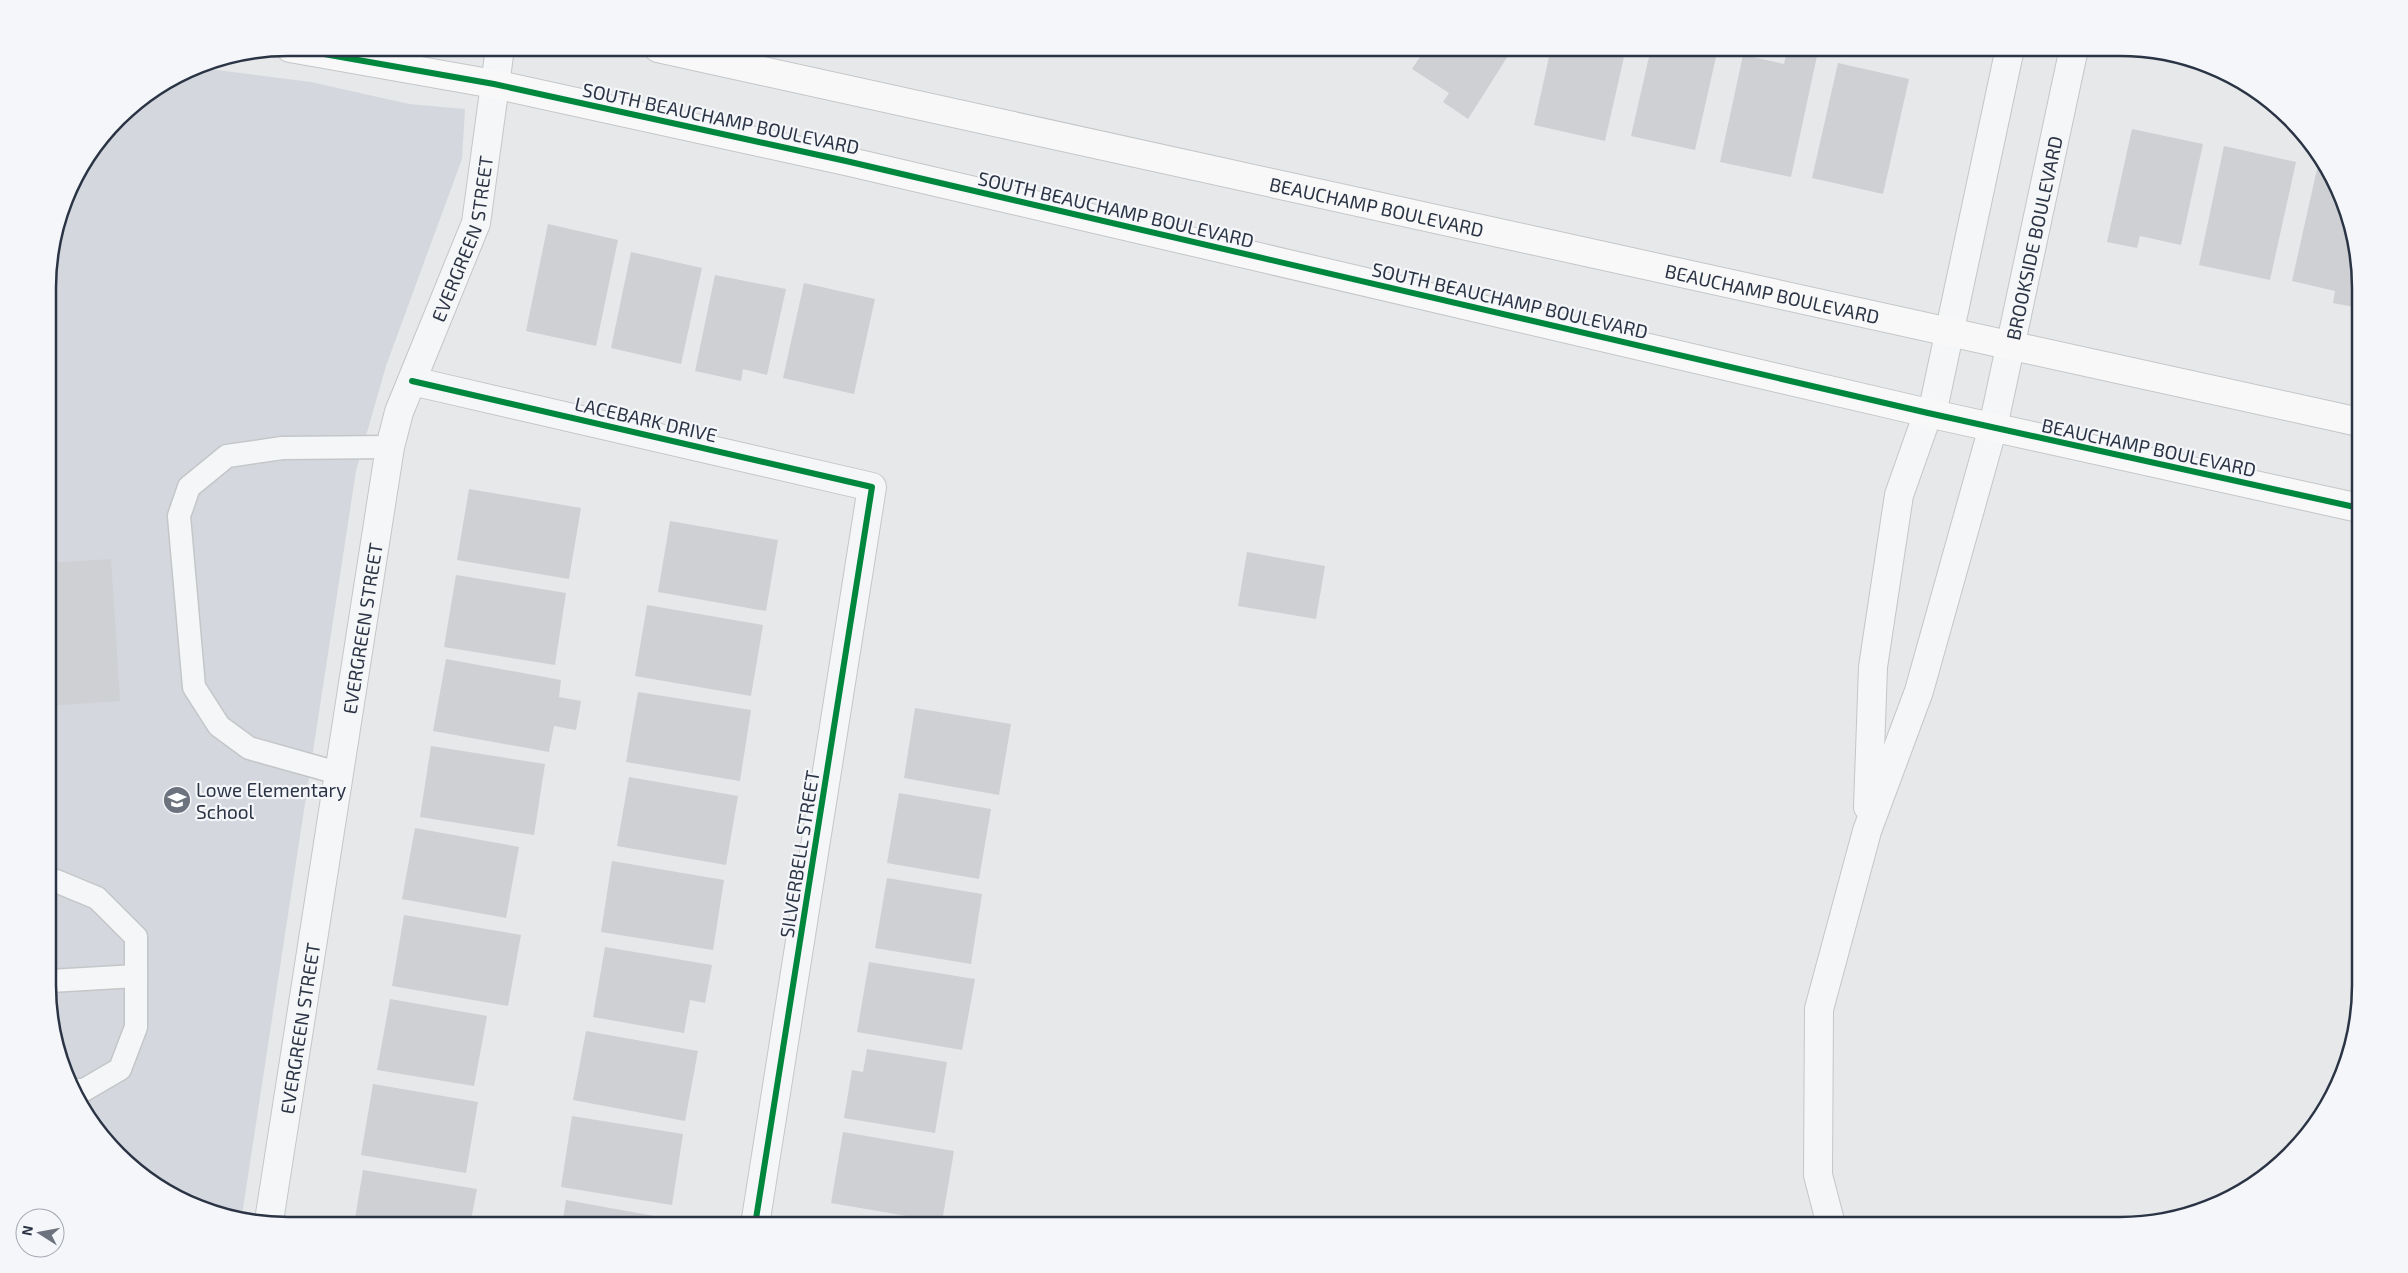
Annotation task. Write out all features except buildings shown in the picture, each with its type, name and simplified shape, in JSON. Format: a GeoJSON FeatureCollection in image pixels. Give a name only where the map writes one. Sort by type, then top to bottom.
{"type":"FeatureCollection","features":[{"type":"Feature","properties":{"kind":"street","name":"SOUTH BEAUCHAMP BOULEVARD"},"geometry":{"type":"LineString","coordinates":[[335,56],[494,84],[846,161],[1930,414]]}},
{"type":"Feature","properties":{"kind":"street","name":"EVERGREEN STREET"},"geometry":{"type":"LineString","coordinates":[[271,1216],[390,447],[412,380],[463,261],[476,223],[499,56]]}},
{"type":"Feature","properties":{"kind":"street","name":"BEAUCHAMP BOULEVARD"},"geometry":{"type":"LineString","coordinates":[[694,56],[2352,420]]}},
{"type":"Feature","properties":{"kind":"street"},"geometry":{"type":"LineString","coordinates":[[1829,1217],[1818,1175],[1819,1009],[1867,831],[1872,667],[1899,495],[1930,414],[2008,56]]}},
{"type":"Feature","properties":{"kind":"street","name":"BROOKSIDE BOULEVARD"},"geometry":{"type":"LineString","coordinates":[[1867,831],[1919,691],[1993,428],[2072,56]]}},
{"type":"Feature","properties":{"kind":"street","name":"LACEBARK DRIVE"},"geometry":{"type":"LineString","coordinates":[[412,380],[872,487]]}},
{"type":"Feature","properties":{"kind":"street","name":"BEAUCHAMP BOULEVARD"},"geometry":{"type":"LineString","coordinates":[[1930,414],[2352,506]]}},
{"type":"Feature","properties":{"kind":"street","name":"SILVERBELL STREET"},"geometry":{"type":"LineString","coordinates":[[756,1217],[872,487]]}},
{"type":"Feature","properties":{"kind":"lane"},"geometry":{"type":"LineString","coordinates":[[338,773],[250,748],[219,726],[194,688],[179,516],[189,487],[226,456],[282,448],[390,447]]}},
{"type":"Feature","properties":{"kind":"lane"},"geometry":{"type":"LineString","coordinates":[[56,881],[97,898],[136,937],[136,1027],[120,1069],[82,1090]]}},
{"type":"Feature","properties":{"kind":"lane"},"geometry":{"type":"LineString","coordinates":[[56,981],[136,976]]}},
{"type":"Feature","properties":{"kind":"shaded area","name":"Lowe Elementary School"},"geometry":{"type":"Polygon","coordinates":[[[213,69],[311,82],[409,104],[465,109],[462,159],[386,366],[356,471],[242,1212],[200,1199],[159,1178],[124,1149],[104,1126],[80,1087],[64,1045],[58,1015],[56,985],[56,288],[58,258],[64,228],[74,200],[87,172],[104,147],[124,124],[147,104],[172,87],[200,74],[213,69]]]}},
{"type":"Feature","properties":{"kind":"cycle path"},"geometry":{"type":"LineString","coordinates":[[335,56],[494,84],[846,161],[1928,413],[2352,506]]}},
{"type":"Feature","properties":{"kind":"cycle path"},"geometry":{"type":"LineString","coordinates":[[412,381],[872,487],[756,1217]]}},
{"type":"Feature","properties":{"kind":"place","name":"Lowe Elementary School"},"geometry":{"type":"Point","coordinates":[177,800]}}]}
